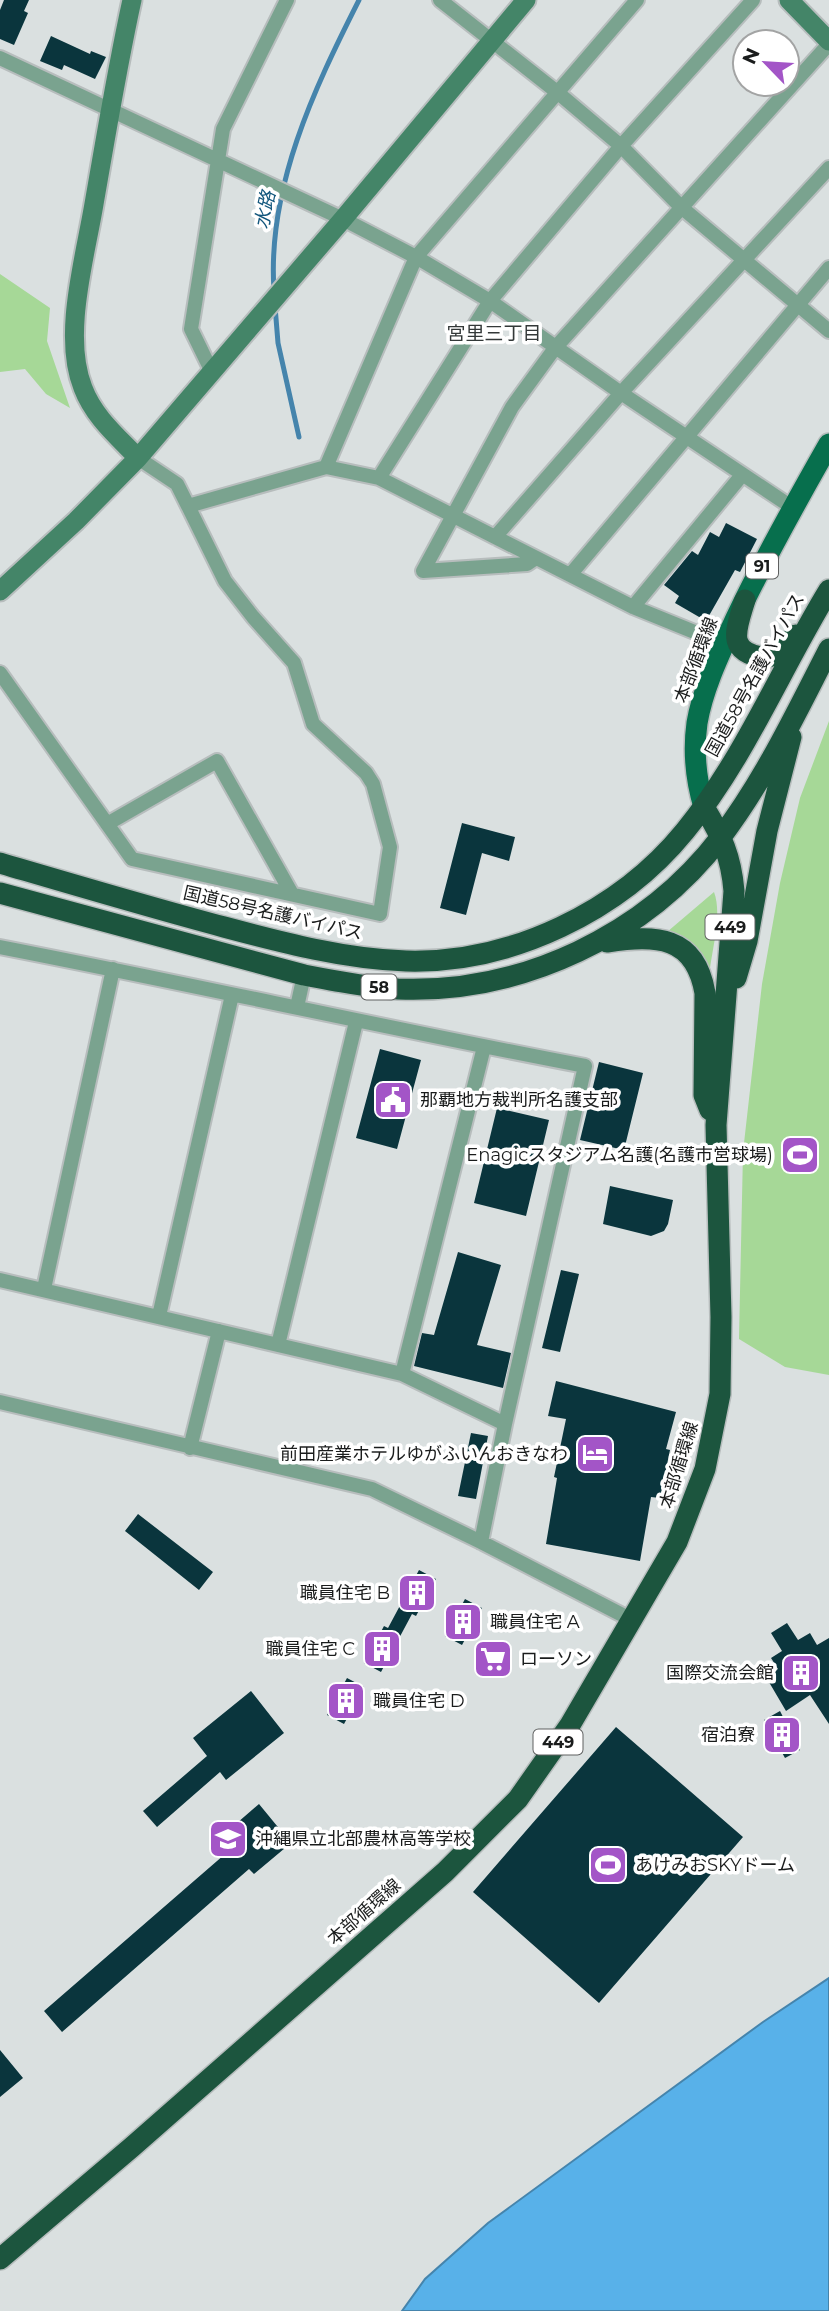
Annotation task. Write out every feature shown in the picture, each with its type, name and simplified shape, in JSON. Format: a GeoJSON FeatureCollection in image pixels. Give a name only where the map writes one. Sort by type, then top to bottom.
{"type":"FeatureCollection","features":[{"type":"Feature","properties":{"kind":"highway","name":"国道58号名護バイパス"},"geometry":{"type":"LineString","coordinates":[[0,863],[159,910],[290,944],[373,958],[407,961],[439,959],[476,954],[524,941],[549,932],[601,906],[618,895],[663,856],[723,780],[829,590]]}},
{"type":"Feature","properties":{"kind":"highway"},"geometry":{"type":"LineString","coordinates":[[745,600],[735,633],[736,641],[744,651],[758,657],[766,658],[777,654],[815,614]]}},
{"type":"Feature","properties":{"kind":"highway","name":"58"},"geometry":{"type":"LineString","coordinates":[[0,893],[304,975],[386,988],[443,987],[504,978],[595,944],[650,909],[685,878],[721,836],[755,787],[829,649]]}},
{"type":"Feature","properties":{"kind":"highway"},"geometry":{"type":"LineString","coordinates":[[723,1019],[747,940],[766,831],[798,708]]}},
{"type":"Feature","properties":{"kind":"highway","name":"本部循環線"},"geometry":{"type":"LineString","coordinates":[[0,2259],[362,1945],[494,1825],[532,1780],[562,1736],[677,1542],[705,1469],[720,1394],[722,1317],[716,1125],[734,891],[731,864],[721,836],[704,807]]}},
{"type":"Feature","properties":{"kind":"highway"},"geometry":{"type":"LineString","coordinates":[[595,944],[624,939],[659,939],[677,944],[691,958],[703,980],[705,993],[704,1095],[716,1125]]}},
{"type":"Feature","properties":{"kind":"main road","name":"本部循環線"},"geometry":{"type":"LineString","coordinates":[[704,807],[696,771],[695,748],[698,721],[708,683],[745,600],[829,444]]}},
{"type":"Feature","properties":{"kind":"street"},"geometry":{"type":"LineString","coordinates":[[0,673],[132,859],[380,914],[390,847],[373,784],[366,773],[313,724],[294,663],[225,581],[177,484],[138,458],[94,413],[82,387],[76,365],[78,304],[110,110],[132,0]]}},
{"type":"Feature","properties":{"kind":"street"},"geometry":{"type":"LineString","coordinates":[[211,370],[191,329],[223,129],[287,0]]}},
{"type":"Feature","properties":{"kind":"street"},"geometry":{"type":"LineString","coordinates":[[440,0],[621,146],[681,207],[829,331]]}},
{"type":"Feature","properties":{"kind":"street"},"geometry":{"type":"LineString","coordinates":[[0,591],[76,521],[138,458],[526,0]]}},
{"type":"Feature","properties":{"kind":"street"},"geometry":{"type":"LineString","coordinates":[[326,467],[416,257],[637,0]]}},
{"type":"Feature","properties":{"kind":"street"},"geometry":{"type":"LineString","coordinates":[[379,478],[490,301],[621,146],[753,0]]}},
{"type":"Feature","properties":{"kind":"street"},"geometry":{"type":"LineString","coordinates":[[537,558],[527,564],[424,571],[512,407],[555,348],[829,43],[789,0]]}},
{"type":"Feature","properties":{"kind":"street"},"geometry":{"type":"LineString","coordinates":[[0,58],[152,127],[218,162],[343,219],[416,257],[490,301],[555,348],[793,508]]}},
{"type":"Feature","properties":{"kind":"street"},"geometry":{"type":"LineString","coordinates":[[495,537],[621,393],[829,168]]}},
{"type":"Feature","properties":{"kind":"street"},"geometry":{"type":"LineString","coordinates":[[570,575],[829,268]]}},
{"type":"Feature","properties":{"kind":"street"},"geometry":{"type":"LineString","coordinates":[[188,506],[326,467],[379,478],[633,607],[724,644]]}},
{"type":"Feature","properties":{"kind":"street"},"geometry":{"type":"LineString","coordinates":[[633,607],[742,475]]}},
{"type":"Feature","properties":{"kind":"street"},"geometry":{"type":"LineString","coordinates":[[107,824],[218,761],[292,894]]}},
{"type":"Feature","properties":{"kind":"street"},"geometry":{"type":"LineString","coordinates":[[0,947],[297,1007],[356,1022],[586,1066],[481,1542]]}},
{"type":"Feature","properties":{"kind":"street"},"geometry":{"type":"LineString","coordinates":[[44,1289],[113,969]]}},
{"type":"Feature","properties":{"kind":"street"},"geometry":{"type":"LineString","coordinates":[[297,1007],[304,975]]}},
{"type":"Feature","properties":{"kind":"street"},"geometry":{"type":"LineString","coordinates":[[159,1316],[232,995]]}},
{"type":"Feature","properties":{"kind":"street"},"geometry":{"type":"LineString","coordinates":[[278,1345],[356,1022]]}},
{"type":"Feature","properties":{"kind":"street"},"geometry":{"type":"LineString","coordinates":[[402,1374],[484,1047]]}},
{"type":"Feature","properties":{"kind":"street"},"geometry":{"type":"LineString","coordinates":[[0,1280],[402,1374],[505,1424]]}},
{"type":"Feature","properties":{"kind":"street"},"geometry":{"type":"LineString","coordinates":[[190,1448],[219,1331]]}},
{"type":"Feature","properties":{"kind":"street"},"geometry":{"type":"LineString","coordinates":[[0,1402],[372,1489],[632,1620]]}},
{"type":"Feature","properties":{"kind":"green space"},"geometry":{"type":"Polygon","coordinates":[[[0,274],[50,308],[47,341],[70,408],[46,394],[25,369],[0,372],[0,274]]]}},
{"type":"Feature","properties":{"kind":"green space"},"geometry":{"type":"Polygon","coordinates":[[[829,721],[829,1375],[785,1367],[739,1339],[743,1152],[762,984],[780,883],[800,798],[829,721]]]}},
{"type":"Feature","properties":{"kind":"green space"},"geometry":{"type":"Polygon","coordinates":[[[714,892],[716,930],[710,968],[707,969],[667,932],[714,892]]]}},
{"type":"Feature","properties":{"kind":"water"},"geometry":{"type":"Polygon","coordinates":[[[829,1978],[829,2311],[402,2311],[425,2279],[488,2223],[763,2022],[829,1978]]]}},
{"type":"Feature","properties":{"kind":"building"},"geometry":{"type":"Polygon","coordinates":[[[4,0],[29,0],[24,11],[28,13],[14,45],[0,39],[0,10],[4,0]]]}},
{"type":"Feature","properties":{"kind":"building"},"geometry":{"type":"Polygon","coordinates":[[[51,36],[90,54],[91,51],[106,57],[95,79],[64,65],[62,70],[40,61],[51,36]]]}},
{"type":"Feature","properties":{"kind":"building"},"geometry":{"type":"Polygon","coordinates":[[[726,523],[757,539],[740,572],[735,570],[706,621],[675,603],[679,596],[664,585],[692,551],[698,555],[710,532],[719,537],[726,523]]]}},
{"type":"Feature","properties":{"kind":"building"},"geometry":{"type":"Polygon","coordinates":[[[462,823],[515,837],[509,861],[482,853],[466,915],[440,908],[462,823]]]}},
{"type":"Feature","properties":{"kind":"building"},"geometry":{"type":"Polygon","coordinates":[[[380,1049],[421,1060],[397,1149],[356,1138],[380,1049]]]}},
{"type":"Feature","properties":{"kind":"building"},"geometry":{"type":"Polygon","coordinates":[[[599,1062],[643,1073],[624,1150],[580,1140],[599,1062]]]}},
{"type":"Feature","properties":{"kind":"building"},"geometry":{"type":"Polygon","coordinates":[[[497,1108],[549,1120],[526,1216],[474,1203],[497,1108]]]}},
{"type":"Feature","properties":{"kind":"building"},"geometry":{"type":"Polygon","coordinates":[[[610,1186],[673,1200],[664,1231],[651,1236],[603,1224],[610,1186]]]}},
{"type":"Feature","properties":{"kind":"building"},"geometry":{"type":"Polygon","coordinates":[[[458,1252],[501,1265],[477,1345],[511,1353],[503,1388],[414,1366],[422,1333],[434,1335],[458,1252]]]}},
{"type":"Feature","properties":{"kind":"building"},"geometry":{"type":"Polygon","coordinates":[[[561,1270],[579,1274],[560,1352],[542,1348],[561,1270]]]}},
{"type":"Feature","properties":{"kind":"building"},"geometry":{"type":"Polygon","coordinates":[[[556,1381],[676,1412],[666,1449],[670,1450],[660,1498],[651,1497],[640,1561],[546,1544],[557,1478],[554,1477],[566,1419],[548,1416],[556,1381]]]}},
{"type":"Feature","properties":{"kind":"building"},"geometry":{"type":"Polygon","coordinates":[[[471,1433],[488,1436],[476,1499],[458,1496],[471,1433]]]}},
{"type":"Feature","properties":{"kind":"building"},"geometry":{"type":"Polygon","coordinates":[[[138,1514],[213,1572],[199,1590],[125,1531],[138,1514]]]}},
{"type":"Feature","properties":{"kind":"building"},"geometry":{"type":"Polygon","coordinates":[[[419,1570],[436,1579],[416,1616],[412,1614],[381,1672],[364,1663],[384,1626],[388,1628],[419,1570]]]}},
{"type":"Feature","properties":{"kind":"building","name":"職員住宅 A"},"geometry":{"type":"Polygon","coordinates":[[[465,1599],[482,1608],[462,1645],[445,1636],[465,1599]]]}},
{"type":"Feature","properties":{"kind":"building","name":"国際交流会館"},"geometry":{"type":"Polygon","coordinates":[[[787,1623],[798,1640],[810,1633],[817,1645],[829,1638],[829,1724],[810,1695],[786,1711],[766,1677],[778,1669],[771,1658],[782,1651],[771,1633],[787,1623]]]}},
{"type":"Feature","properties":{"kind":"building","name":"職員住宅 D"},"geometry":{"type":"Polygon","coordinates":[[[347,1678],[364,1687],[344,1724],[327,1715],[347,1678]]]}},
{"type":"Feature","properties":{"kind":"building"},"geometry":{"type":"Polygon","coordinates":[[[251,1691],[284,1733],[226,1780],[220,1772],[157,1827],[143,1811],[207,1756],[193,1738],[251,1691]]]}},
{"type":"Feature","properties":{"kind":"building","name":"宿泊寮"},"geometry":{"type":"Polygon","coordinates":[[[780,1711],[800,1750],[785,1758],[764,1720],[780,1711]]]}},
{"type":"Feature","properties":{"kind":"building","name":"あけみおSKYドーム"},"geometry":{"type":"Polygon","coordinates":[[[616,1727],[743,1837],[599,2003],[473,1892],[616,1727]]]}},
{"type":"Feature","properties":{"kind":"building"},"geometry":{"type":"Polygon","coordinates":[[[259,1804],[291,1843],[254,1874],[249,1869],[62,2032],[44,2011],[232,1848],[222,1836],[259,1804]]]}},
{"type":"Feature","properties":{"kind":"building"},"geometry":{"type":"Polygon","coordinates":[[[0,2050],[23,2078],[0,2097],[0,2050]]]}},
{"type":"Feature","properties":{"kind":"waterway","name":"水路"},"geometry":{"type":"LineString","coordinates":[[274,290],[278,214],[286,177],[310,104],[359,0]]}},
{"type":"Feature","properties":{"kind":"waterway","name":"水路"},"geometry":{"type":"LineString","coordinates":[[275,306],[278,343],[299,437]]}},
{"type":"Feature","properties":{"kind":"place","name":"那覇地方裁判所名護支部"},"geometry":{"type":"Point","coordinates":[393,1100]}},
{"type":"Feature","properties":{"kind":"place","name":"Enagicスタジアム名護(名護市営球場)"},"geometry":{"type":"Point","coordinates":[800,1155]}},
{"type":"Feature","properties":{"kind":"place","name":"前田産業ホテルゆがふいんおきなわ"},"geometry":{"type":"Point","coordinates":[595,1454]}},
{"type":"Feature","properties":{"kind":"place","name":"職員住宅 B"},"geometry":{"type":"Point","coordinates":[417,1593]}},
{"type":"Feature","properties":{"kind":"place","name":"職員住宅 A"},"geometry":{"type":"Point","coordinates":[463,1622]}},
{"type":"Feature","properties":{"kind":"place","name":"職員住宅 C"},"geometry":{"type":"Point","coordinates":[382,1649]}},
{"type":"Feature","properties":{"kind":"place","name":"ローソン"},"geometry":{"type":"Point","coordinates":[493,1659]}},
{"type":"Feature","properties":{"kind":"place","name":"国際交流会館"},"geometry":{"type":"Point","coordinates":[801,1673]}},
{"type":"Feature","properties":{"kind":"place","name":"職員住宅 D"},"geometry":{"type":"Point","coordinates":[346,1701]}},
{"type":"Feature","properties":{"kind":"place","name":"宿泊寮"},"geometry":{"type":"Point","coordinates":[782,1735]}},
{"type":"Feature","properties":{"kind":"place","name":"沖縄県立北部農林高等学校"},"geometry":{"type":"Point","coordinates":[228,1839]}},
{"type":"Feature","properties":{"kind":"place","name":"あけみおSKYドーム"},"geometry":{"type":"Point","coordinates":[608,1865]}},
{"type":"Feature","properties":{"kind":"district","name":"宮里三丁目"},"geometry":{"type":"Point","coordinates":[494,333]}}]}
